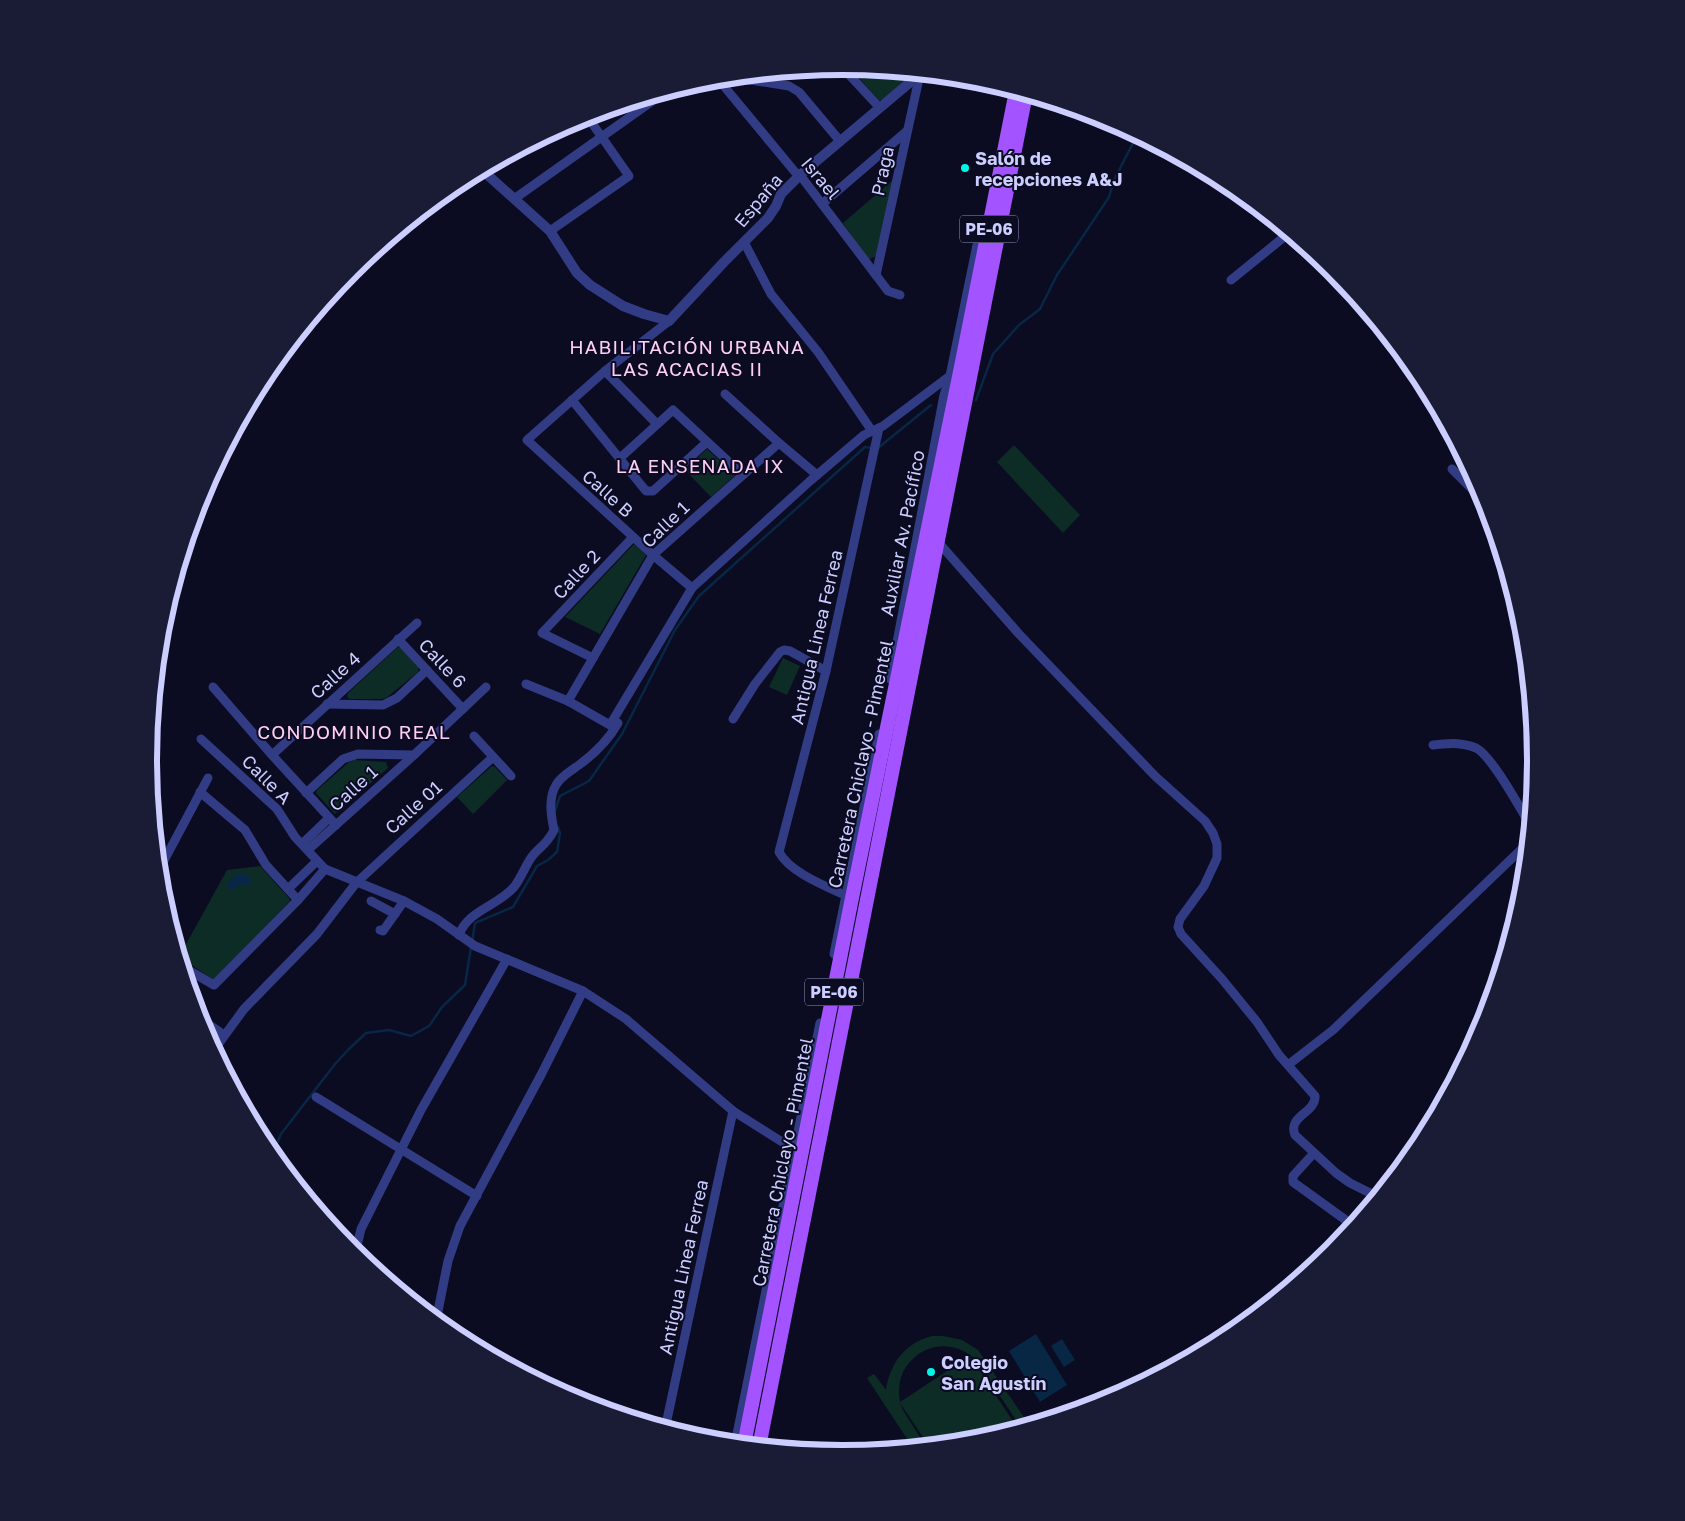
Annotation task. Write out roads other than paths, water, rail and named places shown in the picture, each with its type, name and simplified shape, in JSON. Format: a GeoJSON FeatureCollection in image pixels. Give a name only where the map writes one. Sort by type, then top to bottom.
{"type":"FeatureCollection","features":[{"type":"Feature","properties":{"kind":"main road","name":"Carretera Chiclayo - Pimentel"},"geometry":{"type":"LineString","coordinates":[[746,1439],[783,1291],[798,1152],[849,897],[932,541],[956,372],[1000,175],[1015,97]]}},
{"type":"Feature","properties":{"kind":"main road","name":"Carretera Chiclayo - Pimentel"},"geometry":{"type":"LineString","coordinates":[[760,1441],[783,1291],[932,541],[1025,99]]}},
{"type":"Feature","properties":{"kind":"main road"},"geometry":{"type":"LineString","coordinates":[[976,245],[1000,175]]}},
{"type":"Feature","properties":{"kind":"street"},"geometry":{"type":"LineString","coordinates":[[850,75],[880,108]]}},
{"type":"Feature","properties":{"kind":"street","name":"España"},"geometry":{"type":"LineString","coordinates":[[527,440],[604,371],[669,321],[768,218],[781,194],[800,175],[914,79]]}},
{"type":"Feature","properties":{"kind":"street","name":"Praga"},"geometry":{"type":"LineString","coordinates":[[876,275],[919,80]]}},
{"type":"Feature","properties":{"kind":"street"},"geometry":{"type":"LineString","coordinates":[[755,81],[789,86],[799,92],[840,141]]}},
{"type":"Feature","properties":{"kind":"street","name":"Israel"},"geometry":{"type":"LineString","coordinates":[[724,86],[795,172],[800,175],[888,291],[900,295]]}},
{"type":"Feature","properties":{"kind":"street"},"geometry":{"type":"LineString","coordinates":[[514,198],[650,103]]}},
{"type":"Feature","properties":{"kind":"street"},"geometry":{"type":"LineString","coordinates":[[550,231],[629,176],[592,122]]}},
{"type":"Feature","properties":{"kind":"street"},"geometry":{"type":"LineString","coordinates":[[822,204],[907,130]]}},
{"type":"Feature","properties":{"kind":"street"},"geometry":{"type":"LineString","coordinates":[[488,175],[550,231],[577,273],[590,285],[623,306],[669,321]]}},
{"type":"Feature","properties":{"kind":"street"},"geometry":{"type":"LineString","coordinates":[[1231,280],[1284,237]]}},
{"type":"Feature","properties":{"kind":"street"},"geometry":{"type":"LineString","coordinates":[[744,242],[771,294],[818,352],[875,429]]}},
{"type":"Feature","properties":{"kind":"street","name":"Auxiliar Av. Pacífico"},"geometry":{"type":"LineString","coordinates":[[849,897],[944,395],[956,372],[976,245]]}},
{"type":"Feature","properties":{"kind":"street"},"geometry":{"type":"LineString","coordinates":[[604,371],[657,424]]}},
{"type":"Feature","properties":{"kind":"street"},"geometry":{"type":"LineString","coordinates":[[526,684],[568,701],[610,725],[692,588],[864,435],[883,426],[956,372]]}},
{"type":"Feature","properties":{"kind":"street"},"geometry":{"type":"LineString","coordinates":[[725,394],[818,475]]}},
{"type":"Feature","properties":{"kind":"street"},"geometry":{"type":"LineString","coordinates":[[572,400],[646,491],[650,492],[707,442]]}},
{"type":"Feature","properties":{"kind":"street"},"geometry":{"type":"LineString","coordinates":[[620,458],[673,410],[743,474]]}},
{"type":"Feature","properties":{"kind":"street","name":"Antigua Linea Ferrea"},"geometry":{"type":"LineString","coordinates":[[849,897],[788,865],[780,852],[826,672],[875,429]]}},
{"type":"Feature","properties":{"kind":"street","name":"Calle B"},"geometry":{"type":"LineString","coordinates":[[527,440],[692,588]]}},
{"type":"Feature","properties":{"kind":"street","name":"Calle 1"},"geometry":{"type":"LineString","coordinates":[[568,701],[653,555],[779,442]]}},
{"type":"Feature","properties":{"kind":"street"},"geometry":{"type":"LineString","coordinates":[[1452,470],[1472,489]]}},
{"type":"Feature","properties":{"kind":"street","name":"Calle 2"},"geometry":{"type":"LineString","coordinates":[[593,658],[542,633],[633,537]]}},
{"type":"Feature","properties":{"kind":"street"},"geometry":{"type":"LineString","coordinates":[[932,541],[1155,776],[1206,821],[1217,844],[1217,858],[1204,886],[1180,919],[1179,931],[1222,979],[1288,1065],[1315,1096],[1315,1102],[1294,1123],[1295,1135],[1343,1178],[1373,1194]]}},
{"type":"Feature","properties":{"kind":"street","name":"Calle 4"},"geometry":{"type":"LineString","coordinates":[[272,755],[417,623]]}},
{"type":"Feature","properties":{"kind":"street","name":"Calle 6"},"geometry":{"type":"LineString","coordinates":[[398,639],[463,709]]}},
{"type":"Feature","properties":{"kind":"street"},"geometry":{"type":"LineString","coordinates":[[734,719],[755,684],[780,652],[784,650],[790,651],[826,672]]}},
{"type":"Feature","properties":{"kind":"street"},"geometry":{"type":"LineString","coordinates":[[327,704],[383,705],[397,698],[427,670]]}},
{"type":"Feature","properties":{"kind":"street"},"geometry":{"type":"LineString","coordinates":[[213,687],[336,825]]}},
{"type":"Feature","properties":{"kind":"street","name":"Calle 1"},"geometry":{"type":"LineString","coordinates":[[305,847],[336,825],[486,687]]}},
{"type":"Feature","properties":{"kind":"street"},"geometry":{"type":"LineString","coordinates":[[462,937],[462,928],[471,918],[515,886],[534,854],[544,846],[554,830],[551,816],[555,786],[562,778],[584,762],[612,734],[618,723]]}},
{"type":"Feature","properties":{"kind":"street"},"geometry":{"type":"LineString","coordinates":[[474,736],[511,776]]}},
{"type":"Feature","properties":{"kind":"street","name":"Calle A"},"geometry":{"type":"LineString","coordinates":[[202,739],[277,808],[305,847],[325,869]]}},
{"type":"Feature","properties":{"kind":"street"},"geometry":{"type":"LineString","coordinates":[[1433,745],[1454,742],[1477,749],[1489,761],[1526,818]]}},
{"type":"Feature","properties":{"kind":"street"},"geometry":{"type":"LineString","coordinates":[[306,793],[343,759],[358,754],[414,755]]}},
{"type":"Feature","properties":{"kind":"street","name":"Calle 01"},"geometry":{"type":"LineString","coordinates":[[218,1043],[248,1004],[317,934],[356,883],[493,757]]}},
{"type":"Feature","properties":{"kind":"street"},"geometry":{"type":"LineString","coordinates":[[165,860],[208,778]]}},
{"type":"Feature","properties":{"kind":"street"},"geometry":{"type":"LineString","coordinates":[[200,792],[245,830],[266,864],[298,900]]}},
{"type":"Feature","properties":{"kind":"street"},"geometry":{"type":"LineString","coordinates":[[305,847],[329,818]]}},
{"type":"Feature","properties":{"kind":"street"},"geometry":{"type":"LineString","coordinates":[[1288,1065],[1333,1030],[1522,849]]}},
{"type":"Feature","properties":{"kind":"street"},"geometry":{"type":"LineString","coordinates":[[288,889],[317,861]]}},
{"type":"Feature","properties":{"kind":"street"},"geometry":{"type":"LineString","coordinates":[[190,971],[214,985],[298,900],[325,869],[404,901],[437,919],[475,946],[583,991],[626,1019],[733,1111],[798,1152],[736,1437]]}},
{"type":"Feature","properties":{"kind":"street"},"geometry":{"type":"LineString","coordinates":[[371,901],[395,914]]}},
{"type":"Feature","properties":{"kind":"street"},"geometry":{"type":"LineString","coordinates":[[380,930],[382,932],[404,901]]}},
{"type":"Feature","properties":{"kind":"street"},"geometry":{"type":"LineString","coordinates":[[357,1244],[361,1229],[421,1110],[507,959]]}},
{"type":"Feature","properties":{"kind":"street"},"geometry":{"type":"LineString","coordinates":[[438,1313],[448,1261],[460,1226],[583,991]]}},
{"type":"Feature","properties":{"kind":"street"},"geometry":{"type":"LineString","coordinates":[[210,1025],[224,1035]]}},
{"type":"Feature","properties":{"kind":"street"},"geometry":{"type":"LineString","coordinates":[[316,1097],[476,1196]]}},
{"type":"Feature","properties":{"kind":"street","name":"Antigua Linea Ferrea"},"geometry":{"type":"LineString","coordinates":[[666,1423],[733,1111]]}},
{"type":"Feature","properties":{"kind":"street"},"geometry":{"type":"LineString","coordinates":[[1314,1153],[1293,1176],[1293,1182],[1349,1222]]}},
{"type":"Feature","properties":{"kind":"water"},"geometry":{"type":"Polygon","coordinates":[[[237,874],[244,874],[251,878],[251,883],[230,890],[228,882],[237,874]]]}},
{"type":"Feature","properties":{"kind":"water"},"geometry":{"type":"Polygon","coordinates":[[[1036,1334],[1067,1385],[1040,1402],[1009,1351],[1036,1334]]]}},
{"type":"Feature","properties":{"kind":"water"},"geometry":{"type":"Polygon","coordinates":[[[1062,1339],[1075,1360],[1064,1367],[1051,1346],[1062,1339]]]}},
{"type":"Feature","properties":{"kind":"waterway"},"geometry":{"type":"LineString","coordinates":[[976,400],[993,354],[1019,325],[1040,309],[1057,275],[1109,197],[1114,180],[1135,141]]}},
{"type":"Feature","properties":{"kind":"waterway"},"geometry":{"type":"LineString","coordinates":[[878,448],[931,405]]}},
{"type":"Feature","properties":{"kind":"waterway"},"geometry":{"type":"LineString","coordinates":[[555,811],[560,796],[589,781],[622,734],[675,630],[699,596],[865,447],[872,448]]}},
{"type":"Feature","properties":{"kind":"waterway"},"geometry":{"type":"LineString","coordinates":[[472,942],[475,923],[513,907],[537,866],[557,852],[560,833],[558,827]]}},
{"type":"Feature","properties":{"kind":"waterway"},"geometry":{"type":"LineString","coordinates":[[276,1145],[281,1134],[335,1064],[366,1033],[389,1030],[411,1036],[429,1026],[442,1007],[465,985],[471,947]]}},
{"type":"Feature","properties":{"kind":"place","name":"Salón de recepciones A&J"},"geometry":{"type":"Point","coordinates":[965,168]}},
{"type":"Feature","properties":{"kind":"place","name":"Colegio San Agustín"},"geometry":{"type":"Point","coordinates":[931,1372]}},
{"type":"Feature","properties":{"kind":"district","name":"HABILITACIÓN URBANA LAS ACACIAS II"},"geometry":{"type":"Point","coordinates":[687,357]}},
{"type":"Feature","properties":{"kind":"district","name":"LA ENSENADA IX"},"geometry":{"type":"Point","coordinates":[700,465]}},
{"type":"Feature","properties":{"kind":"district","name":"CONDOMINIO REAL"},"geometry":{"type":"Point","coordinates":[354,731]}}]}
